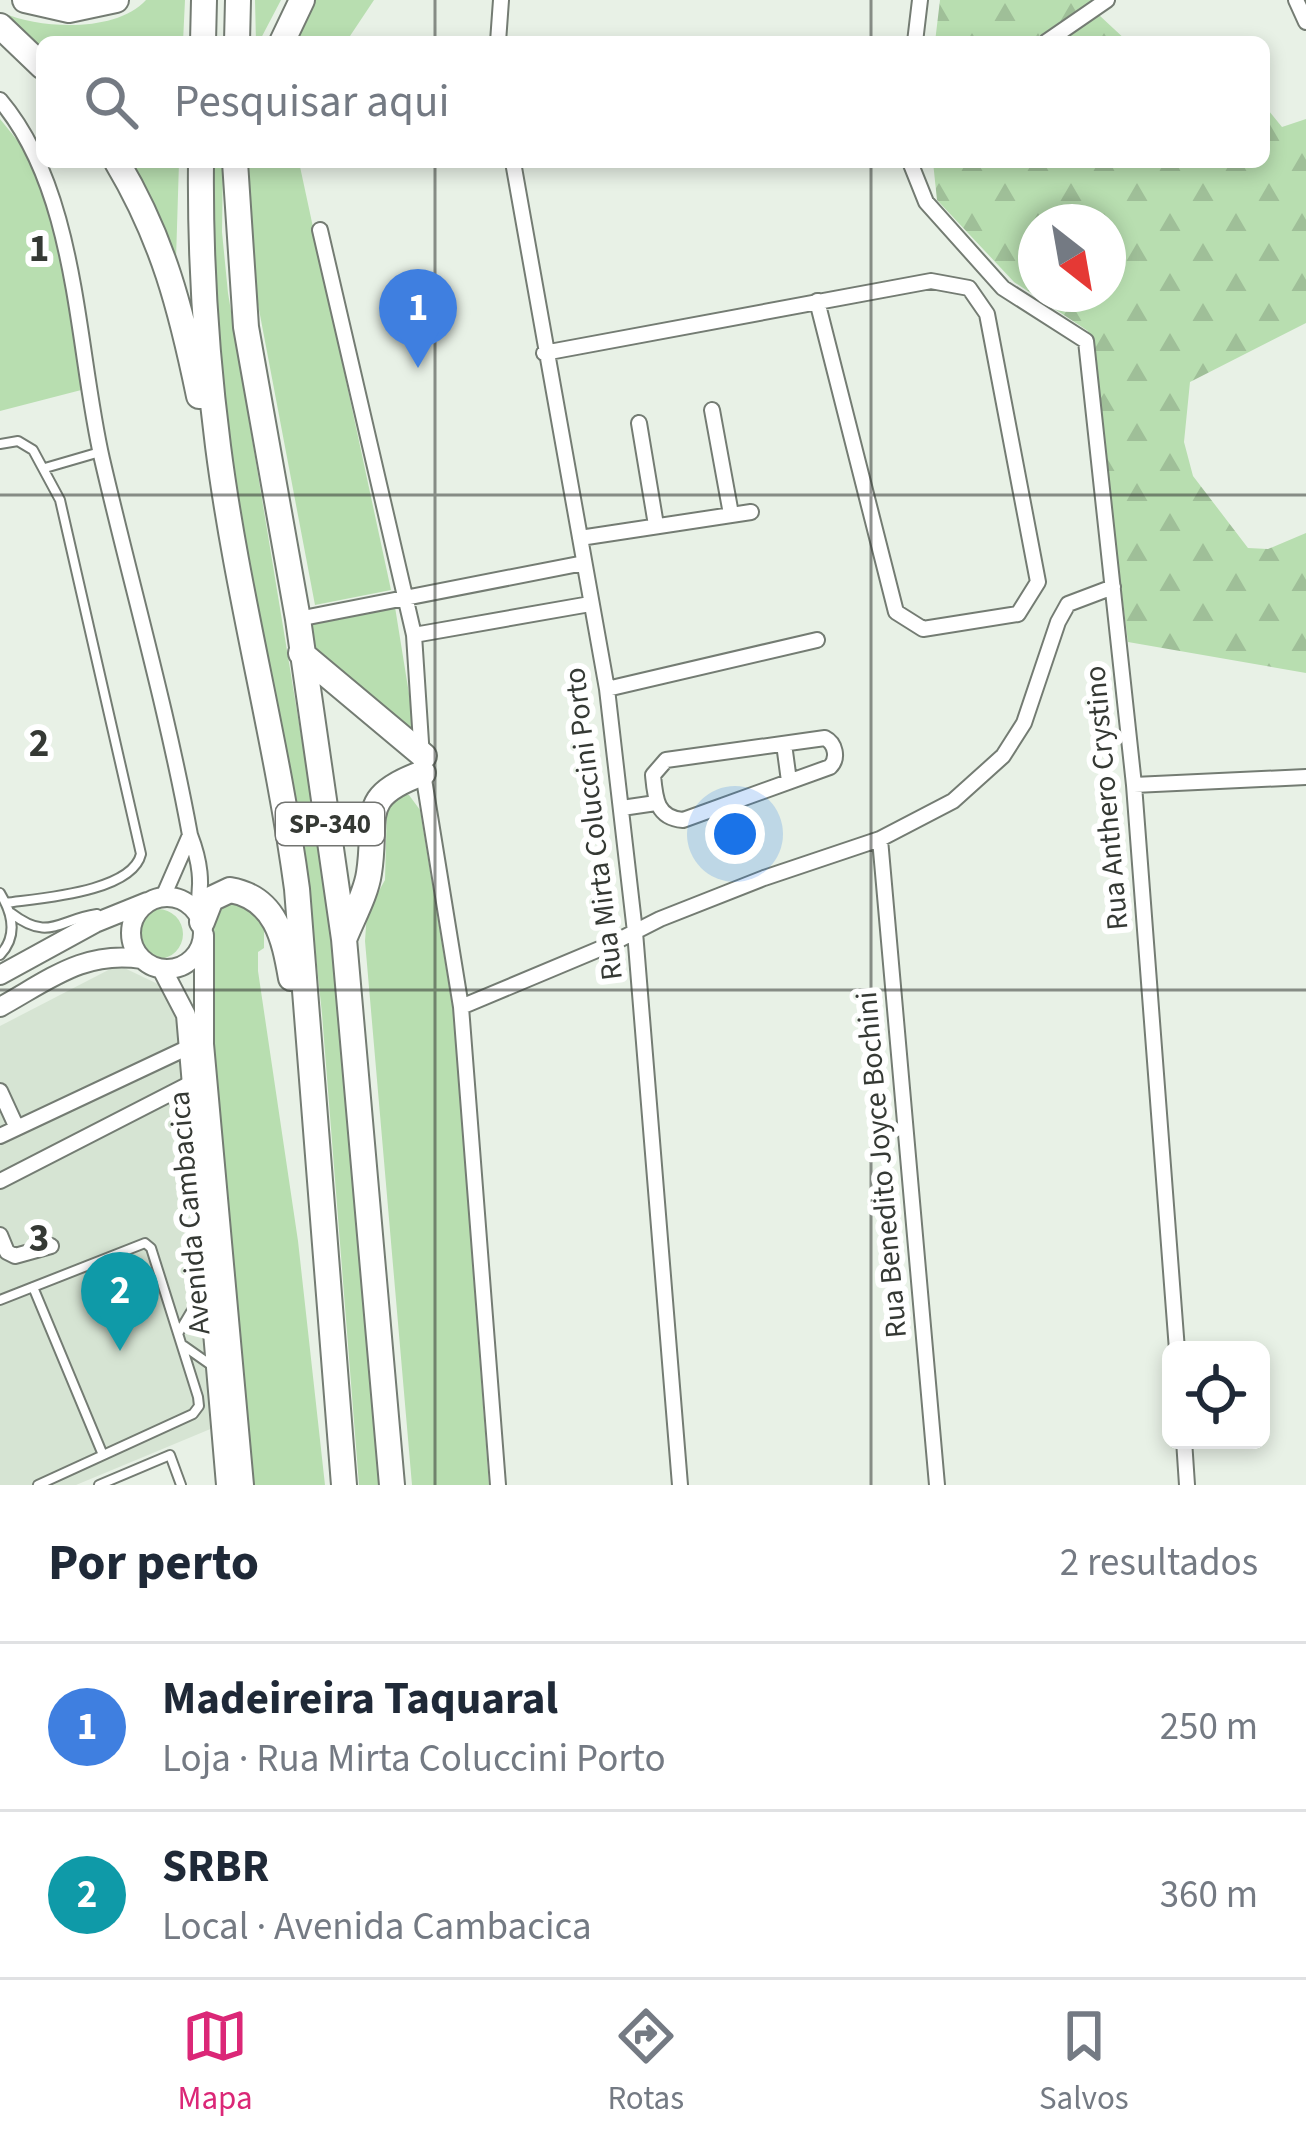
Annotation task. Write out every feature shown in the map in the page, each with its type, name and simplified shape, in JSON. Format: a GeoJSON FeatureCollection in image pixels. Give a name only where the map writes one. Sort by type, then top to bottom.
{"type":"FeatureCollection","features":[{"type":"Feature","properties":{"kind":"highway"},"geometry":{"type":"LineString","coordinates":[[25,0],[69,10],[116,0]]}},
{"type":"Feature","properties":{"kind":"highway"},"geometry":{"type":"LineString","coordinates":[[203,0],[203,36]]}},
{"type":"Feature","properties":{"kind":"highway"},"geometry":{"type":"LineString","coordinates":[[237,36],[238,0]]}},
{"type":"Feature","properties":{"kind":"highway"},"geometry":{"type":"LineString","coordinates":[[285,36],[302,0]]}},
{"type":"Feature","properties":{"kind":"highway"},"geometry":{"type":"LineString","coordinates":[[0,26],[36,60]]}},
{"type":"Feature","properties":{"kind":"highway"},"geometry":{"type":"LineString","coordinates":[[120,168],[153,229],[178,295],[235,542]]}},
{"type":"Feature","properties":{"kind":"highway","name":"SP-340"},"geometry":{"type":"LineString","coordinates":[[202,168],[218,447],[297,889],[344,1485]]}},
{"type":"Feature","properties":{"kind":"highway","name":"SP-340"},"geometry":{"type":"LineString","coordinates":[[236,168],[245,327],[298,619],[344,939],[392,1485]]}},
{"type":"Feature","properties":{"kind":"highway"},"geometry":{"type":"LineString","coordinates":[[302,653],[424,764],[380,796],[372,814],[369,876],[344,939]]}},
{"type":"Feature","properties":{"kind":"highway"},"geometry":{"type":"LineString","coordinates":[[201,923],[212,899],[230,890],[261,901],[272,912],[280,933],[291,972],[327,1266]]}},
{"type":"Feature","properties":{"kind":"street"},"geometry":{"type":"LineString","coordinates":[[498,36],[501,0]]}},
{"type":"Feature","properties":{"kind":"street"},"geometry":{"type":"LineString","coordinates":[[916,36],[920,0]]}},
{"type":"Feature","properties":{"kind":"street"},"geometry":{"type":"LineString","coordinates":[[1055,36],[1107,0]]}},
{"type":"Feature","properties":{"kind":"street"},"geometry":{"type":"LineString","coordinates":[[1296,0],[1306,22]]}},
{"type":"Feature","properties":{"kind":"street"},"geometry":{"type":"LineString","coordinates":[[0,100],[36,156]]}},
{"type":"Feature","properties":{"kind":"street"},"geometry":{"type":"LineString","coordinates":[[0,1006],[78,964],[106,955],[142,959],[162,969],[184,965],[194,957],[201,923],[200,869],[100,452],[60,232],[41,168]]}},
{"type":"Feature","properties":{"kind":"street","name":"Rua Mirta Coluccini Porto"},"geometry":{"type":"LineString","coordinates":[[514,168],[607,689],[635,932],[680,1485]]}},
{"type":"Feature","properties":{"kind":"street","name":"Rua Anthero Crystino"},"geometry":{"type":"LineString","coordinates":[[912,168],[926,202],[1003,288],[1086,341],[1134,785],[1176,1341]]}},
{"type":"Feature","properties":{"kind":"street"},"geometry":{"type":"LineString","coordinates":[[320,230],[414,635],[424,764],[460,1007],[499,1485]]}},
{"type":"Feature","properties":{"kind":"street"},"geometry":{"type":"LineString","coordinates":[[544,353],[817,301],[931,281],[969,288],[987,314],[1038,582],[1018,614],[923,629],[896,612],[817,301]]}},
{"type":"Feature","properties":{"kind":"street"},"geometry":{"type":"LineString","coordinates":[[712,410],[731,514]]}},
{"type":"Feature","properties":{"kind":"street"},"geometry":{"type":"LineString","coordinates":[[639,423],[656,525]]}},
{"type":"Feature","properties":{"kind":"street"},"geometry":{"type":"LineString","coordinates":[[580,538],[751,512]]}},
{"type":"Feature","properties":{"kind":"street"},"geometry":{"type":"LineString","coordinates":[[298,619],[584,562]]}},
{"type":"Feature","properties":{"kind":"street"},"geometry":{"type":"LineString","coordinates":[[460,1007],[764,878],[880,839],[953,801],[1003,756],[1024,723],[1062,612],[1079,597],[1113,587]]}},
{"type":"Feature","properties":{"kind":"street"},"geometry":{"type":"LineString","coordinates":[[414,635],[590,604]]}},
{"type":"Feature","properties":{"kind":"street"},"geometry":{"type":"LineString","coordinates":[[607,689],[817,640]]}},
{"type":"Feature","properties":{"kind":"street"},"geometry":{"type":"LineString","coordinates":[[825,738],[834,747],[830,766],[789,781],[683,820],[667,816],[656,803],[653,775],[666,760],[825,738]]}},
{"type":"Feature","properties":{"kind":"street"},"geometry":{"type":"LineString","coordinates":[[784,744],[789,781]]}},
{"type":"Feature","properties":{"kind":"street"},"geometry":{"type":"LineString","coordinates":[[1134,785],[1306,777]]}},
{"type":"Feature","properties":{"kind":"street"},"geometry":{"type":"LineString","coordinates":[[622,808],[656,803]]}},
{"type":"Feature","properties":{"kind":"street"},"geometry":{"type":"LineString","coordinates":[[142,959],[131,939],[131,928],[142,907],[158,899],[190,835]]}},
{"type":"Feature","properties":{"kind":"street","name":"Rua Benedito Joyce Bochini"},"geometry":{"type":"LineString","coordinates":[[880,839],[937,1485]]}},
{"type":"Feature","properties":{"kind":"street"},"geometry":{"type":"LineString","coordinates":[[0,975],[124,909],[158,899],[176,898],[201,923]]}},
{"type":"Feature","properties":{"kind":"street","name":"Avenida Cambacica"},"geometry":{"type":"LineString","coordinates":[[201,923],[231,1482]]}},
{"type":"Feature","properties":{"kind":"street","name":"Avenida Cambacica"},"geometry":{"type":"LineString","coordinates":[[162,969],[186,1015],[231,1482]]}},
{"type":"Feature","properties":{"kind":"street"},"geometry":{"type":"LineString","coordinates":[[0,1136],[189,1046]]}},
{"type":"Feature","properties":{"kind":"street"},"geometry":{"type":"LineString","coordinates":[[0,1181],[191,1084]]}},
{"type":"Feature","properties":{"kind":"street"},"geometry":{"type":"LineString","coordinates":[[0,1091],[17,1128]]}},
{"type":"Feature","properties":{"kind":"street"},"geometry":{"type":"LineString","coordinates":[[0,1235],[15,1256],[51,1246]]}},
{"type":"Feature","properties":{"kind":"street"},"geometry":{"type":"LineString","coordinates":[[1185,1449],[1187,1485]]}},
{"type":"Feature","properties":{"kind":"lane"},"geometry":{"type":"LineString","coordinates":[[0,444],[24,443],[45,468],[60,500],[141,854],[129,876],[8,908]]}},
{"type":"Feature","properties":{"kind":"lane"},"geometry":{"type":"LineString","coordinates":[[45,468],[100,452]]}},
{"type":"Feature","properties":{"kind":"lane"},"geometry":{"type":"LineString","coordinates":[[0,893],[13,937],[0,955]]}},
{"type":"Feature","properties":{"kind":"lane"},"geometry":{"type":"LineString","coordinates":[[8,908],[34,929],[124,909]]}},
{"type":"Feature","properties":{"kind":"lane"},"geometry":{"type":"LineString","coordinates":[[0,1300],[145,1243],[151,1248],[199,1406],[193,1414],[38,1485]]}},
{"type":"Feature","properties":{"kind":"lane"},"geometry":{"type":"LineString","coordinates":[[178,1334],[209,1282]]}},
{"type":"Feature","properties":{"kind":"lane"},"geometry":{"type":"LineString","coordinates":[[33,1287],[103,1455]]}},
{"type":"Feature","properties":{"kind":"lane"},"geometry":{"type":"LineString","coordinates":[[182,1346],[217,1369]]}},
{"type":"Feature","properties":{"kind":"lane"},"geometry":{"type":"LineString","coordinates":[[99,1485],[170,1455],[182,1485]]}},
{"type":"Feature","properties":{"kind":"shaded area"},"geometry":{"type":"Polygon","coordinates":[[[118,965],[160,985],[181,1018],[220,1425],[76,1485],[0,1485],[0,1026],[118,965]]]}},
{"type":"Feature","properties":{"kind":"green space"},"geometry":{"type":"Polygon","coordinates":[[[146,0],[185,0],[183,36],[36,36],[36,49],[3,13],[78,25],[133,11],[146,0]]]}},
{"type":"Feature","properties":{"kind":"green space"},"geometry":{"type":"Polygon","coordinates":[[[255,0],[281,0],[262,36],[256,36],[255,0]]]}},
{"type":"Feature","properties":{"kind":"green space"},"geometry":{"type":"Polygon","coordinates":[[[312,0],[374,0],[350,36],[294,36],[312,0]]]}},
{"type":"Feature","properties":{"kind":"green space"},"geometry":{"type":"Polygon","coordinates":[[[940,0],[1093,0],[1039,36],[936,36],[940,0]]]}},
{"type":"Feature","properties":{"kind":"green space"},"geometry":{"type":"Polygon","coordinates":[[[1098,15],[1121,36],[1068,36],[1098,15]]]}},
{"type":"Feature","properties":{"kind":"green space"},"geometry":{"type":"Polygon","coordinates":[[[1270,112],[1282,127],[1306,119],[1306,323],[1190,382],[1184,442],[1193,476],[1248,548],[1268,549],[1306,533],[1306,673],[1128,642],[1088,331],[1059,312],[1126,312],[1126,204],[1018,204],[1018,285],[937,200],[934,168],[1270,168],[1270,112]]]}},
{"type":"Feature","properties":{"kind":"green space"},"geometry":{"type":"Polygon","coordinates":[[[0,119],[43,172],[89,388],[0,411],[0,119]]]}},
{"type":"Feature","properties":{"kind":"green space"},"geometry":{"type":"Polygon","coordinates":[[[131,168],[179,168],[176,260],[131,168]]]}},
{"type":"Feature","properties":{"kind":"green space"},"geometry":{"type":"Polygon","coordinates":[[[208,168],[223,168],[228,293],[328,899],[379,1485],[359,1485],[303,833],[235,493],[217,371],[208,168]]]}},
{"type":"Feature","properties":{"kind":"green space"},"geometry":{"type":"Polygon","coordinates":[[[249,168],[300,168],[391,590],[315,605],[253,278],[249,168]]]}},
{"type":"Feature","properties":{"kind":"green space"},"geometry":{"type":"Polygon","coordinates":[[[395,607],[415,731],[314,654],[306,623],[395,607]]]}},
{"type":"Feature","properties":{"kind":"green space"},"geometry":{"type":"Polygon","coordinates":[[[409,795],[420,810],[454,1017],[489,1485],[412,1485],[365,941],[367,912],[385,880],[387,807],[409,795]]]}},
{"type":"Feature","properties":{"kind":"green space"},"geometry":{"type":"Polygon","coordinates":[[[226,898],[264,917],[258,971],[298,1241],[325,1485],[251,1485],[212,1043],[208,910],[226,898]]]}},
{"type":"Feature","properties":{"kind":"green space"},"geometry":{"type":"Polygon","coordinates":[[[158,909],[176,916],[183,934],[176,952],[158,959],[140,952],[133,934],[140,916],[158,909]]]}},
{"type":"Feature","properties":{"kind":"place","name":"Madeireira Taquaral"},"geometry":{"type":"Point","coordinates":[418,368]}},
{"type":"Feature","properties":{"kind":"place","name":"SRBR"},"geometry":{"type":"Point","coordinates":[120,1351]}}]}
